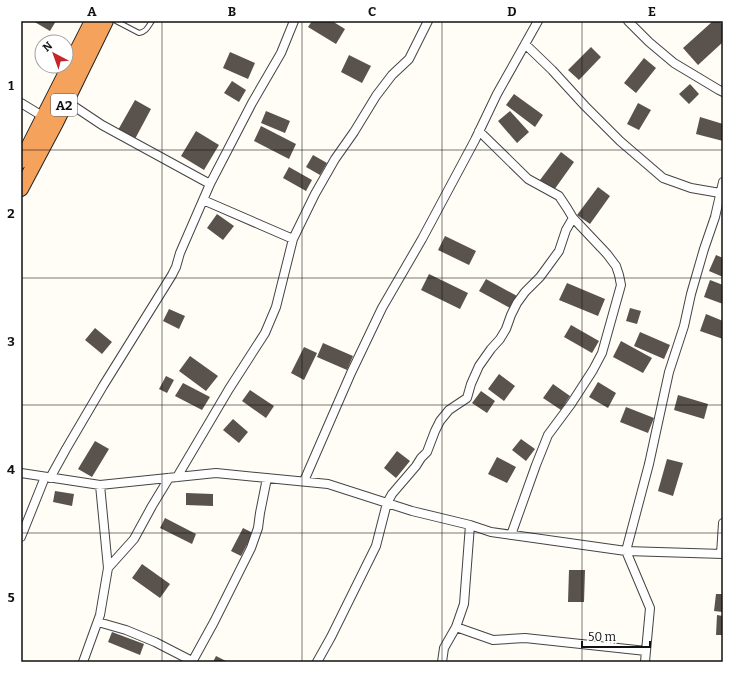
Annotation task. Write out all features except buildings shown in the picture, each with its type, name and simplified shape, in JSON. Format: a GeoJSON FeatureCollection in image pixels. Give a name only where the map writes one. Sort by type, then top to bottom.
{"type":"FeatureCollection","features":[{"type":"Feature","properties":{"kind":"highway","name":"A2"},"geometry":{"type":"LineString","coordinates":[[21,160],[92,21]]}},
{"type":"Feature","properties":{"kind":"highway","name":"A2"},"geometry":{"type":"LineString","coordinates":[[21,189],[106,21]]}},
{"type":"Feature","properties":{"kind":"street"},"geometry":{"type":"LineString","coordinates":[[21,537],[48,478],[102,386],[172,275],[210,184],[252,103],[281,53],[294,21]]}},
{"type":"Feature","properties":{"kind":"street"},"geometry":{"type":"LineString","coordinates":[[108,568],[134,539],[152,506],[173,478],[265,333],[276,307],[293,239],[315,194],[335,159],[376,96],[392,75],[409,59],[428,21]]}},
{"type":"Feature","properties":{"kind":"street"},"geometry":{"type":"LineString","coordinates":[[304,481],[382,308],[422,239],[497,94],[538,21]]}},
{"type":"Feature","properties":{"kind":"street"},"geometry":{"type":"LineString","coordinates":[[628,21],[649,42],[674,62],[723,92]]}},
{"type":"Feature","properties":{"kind":"street"},"geometry":{"type":"LineString","coordinates":[[525,44],[620,141],[663,178],[691,188],[720,193]]}},
{"type":"Feature","properties":{"kind":"street"},"geometry":{"type":"LineString","coordinates":[[66,101],[102,125],[210,184]]}},
{"type":"Feature","properties":{"kind":"street"},"geometry":{"type":"LineString","coordinates":[[21,103],[44,117]]}},
{"type":"Feature","properties":{"kind":"street"},"geometry":{"type":"LineString","coordinates":[[479,131],[528,179],[559,196],[573,218],[607,254],[616,266],[620,285],[602,353],[572,404],[548,435],[511,535]]}},
{"type":"Feature","properties":{"kind":"street"},"geometry":{"type":"LineString","coordinates":[[645,662],[650,608],[626,551],[649,464],[669,372],[684,326],[691,294],[714,218],[723,182]]}},
{"type":"Feature","properties":{"kind":"street"},"geometry":{"type":"LineString","coordinates":[[203,200],[293,239]]}},
{"type":"Feature","properties":{"kind":"street"},"geometry":{"type":"LineString","coordinates":[[317,662],[376,546],[387,503],[392,494],[427,452],[440,421],[448,410],[467,398],[478,366],[500,339],[517,303],[552,262],[559,251],[566,230],[573,218]]}},
{"type":"Feature","properties":{"kind":"street"},"geometry":{"type":"LineString","coordinates":[[21,473],[100,486],[216,473],[328,484],[412,511],[491,532],[626,551],[722,554],[723,523]]}},
{"type":"Feature","properties":{"kind":"street"},"geometry":{"type":"LineString","coordinates":[[98,622],[126,630],[155,642],[192,661],[214,622],[251,548],[258,528],[267,478]]}},
{"type":"Feature","properties":{"kind":"street"},"geometry":{"type":"LineString","coordinates":[[83,662],[100,615],[108,568],[100,486]]}},
{"type":"Feature","properties":{"kind":"street"},"geometry":{"type":"LineString","coordinates":[[442,662],[444,648],[456,627],[464,604],[470,526]]}},
{"type":"Feature","properties":{"kind":"street"},"geometry":{"type":"LineString","coordinates":[[456,627],[493,640],[525,638],[646,651]]}},
{"type":"Feature","properties":{"kind":"lane"},"geometry":{"type":"LineString","coordinates":[[116,21],[139,33],[146,30],[152,21]]}}]}
